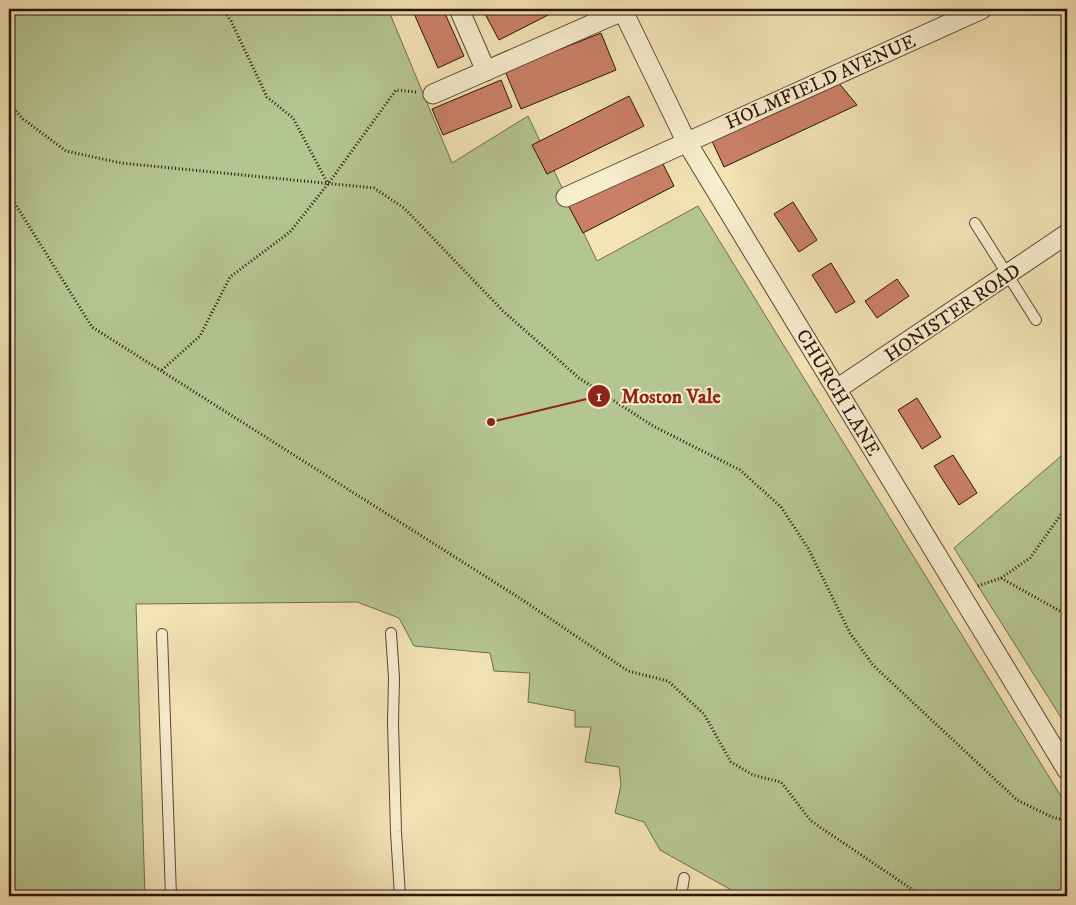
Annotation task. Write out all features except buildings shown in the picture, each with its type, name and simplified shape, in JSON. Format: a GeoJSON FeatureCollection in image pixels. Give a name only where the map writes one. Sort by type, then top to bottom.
{"type":"FeatureCollection","features":[{"type":"Feature","properties":{"kind":"street"},"geometry":{"type":"LineString","coordinates":[[459,9],[486,71]]}},
{"type":"Feature","properties":{"kind":"street"},"geometry":{"type":"LineString","coordinates":[[433,94],[624,9]]}},
{"type":"Feature","properties":{"kind":"street","name":"CHURCH LANE"},"geometry":{"type":"LineString","coordinates":[[624,9],[686,141],[1067,770]]}},
{"type":"Feature","properties":{"kind":"street","name":"HOLMFIELD AVENUE"},"geometry":{"type":"LineString","coordinates":[[566,197],[686,141],[982,9]]}},
{"type":"Feature","properties":{"kind":"street","name":"HONISTER ROAD"},"geometry":{"type":"LineString","coordinates":[[837,390],[1067,234]]}},
{"type":"Feature","properties":{"kind":"lane"},"geometry":{"type":"LineString","coordinates":[[975,223],[1036,320]]}},
{"type":"Feature","properties":{"kind":"lane"},"geometry":{"type":"LineString","coordinates":[[391,633],[394,678],[393,722],[396,832],[400,896]]}},
{"type":"Feature","properties":{"kind":"lane"},"geometry":{"type":"LineString","coordinates":[[162,634],[171,896]]}},
{"type":"Feature","properties":{"kind":"lane"},"geometry":{"type":"LineString","coordinates":[[680,896],[684,878]]}},
{"type":"Feature","properties":{"kind":"path"},"geometry":{"type":"LineString","coordinates":[[223,9],[231,21],[267,97],[293,118],[328,184]]}},
{"type":"Feature","properties":{"kind":"path"},"geometry":{"type":"LineString","coordinates":[[162,370],[200,336],[230,277],[290,232],[328,184],[396,90],[433,94]]}},
{"type":"Feature","properties":{"kind":"path"},"geometry":{"type":"LineString","coordinates":[[9,103],[23,119],[66,150],[121,163],[374,188],[404,208],[503,311],[579,378],[652,426],[740,470],[781,507],[808,548],[850,633],[873,665],[1016,800],[1052,817],[1067,821]]}},
{"type":"Feature","properties":{"kind":"path"},"geometry":{"type":"LineString","coordinates":[[9,194],[92,327],[518,597],[628,671],[668,681],[704,714],[731,762],[753,775],[781,782],[811,821],[922,896]]}},
{"type":"Feature","properties":{"kind":"path"},"geometry":{"type":"LineString","coordinates":[[978,586],[1001,578],[1030,558],[1067,506]]}},
{"type":"Feature","properties":{"kind":"path"},"geometry":{"type":"LineString","coordinates":[[1001,578],[1067,615]]}},
{"type":"Feature","properties":{"kind":"green space"},"geometry":{"type":"Polygon","coordinates":[[[9,9],[388,9],[452,163],[528,116],[597,261],[698,206],[1067,806],[1067,896],[742,896],[660,850],[644,822],[615,813],[621,785],[619,767],[585,762],[591,727],[575,727],[575,711],[528,702],[530,673],[494,671],[490,653],[414,646],[399,618],[357,602],[136,604],[145,896],[9,896],[9,9]]]}},
{"type":"Feature","properties":{"kind":"green space"},"geometry":{"type":"Polygon","coordinates":[[[1067,451],[1067,727],[954,548],[1067,451]]]}},
{"type":"Feature","properties":{"kind":"place","name":"Moston Vale"},"geometry":{"type":"Point","coordinates":[491,422]}}]}
